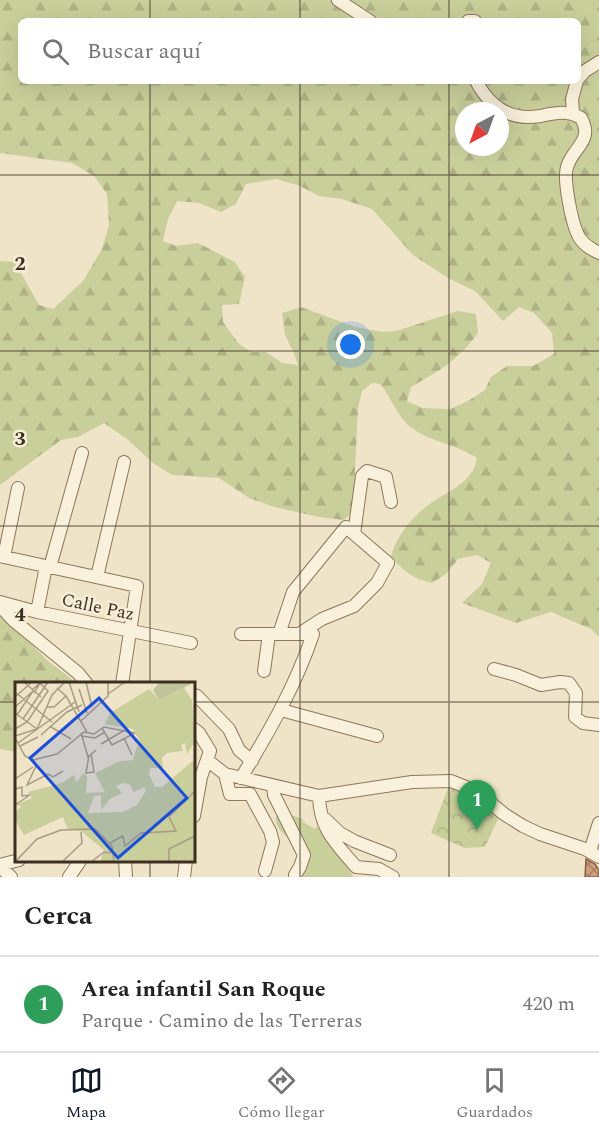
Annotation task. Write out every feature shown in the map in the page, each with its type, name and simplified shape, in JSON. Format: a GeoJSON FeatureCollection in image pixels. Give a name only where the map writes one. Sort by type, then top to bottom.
{"type":"FeatureCollection","features":[{"type":"Feature","properties":{"kind":"street"},"geometry":{"type":"LineString","coordinates":[[338,0],[365,18]]}},
{"type":"Feature","properties":{"kind":"street"},"geometry":{"type":"LineString","coordinates":[[581,76],[599,62]]}},
{"type":"Feature","properties":{"kind":"street"},"geometry":{"type":"LineString","coordinates":[[478,84],[494,105],[516,117],[573,113],[581,118],[586,131],[583,141],[571,157],[566,169],[568,198],[578,235],[584,243],[599,253]]}},
{"type":"Feature","properties":{"kind":"street"},"geometry":{"type":"LineString","coordinates":[[573,113],[572,99],[576,84]]}},
{"type":"Feature","properties":{"kind":"street"},"geometry":{"type":"LineString","coordinates":[[37,612],[82,453]]}},
{"type":"Feature","properties":{"kind":"street"},"geometry":{"type":"LineString","coordinates":[[97,577],[124,462]]}},
{"type":"Feature","properties":{"kind":"street"},"geometry":{"type":"LineString","coordinates":[[354,534],[362,476],[367,471],[386,477],[391,502]]}},
{"type":"Feature","properties":{"kind":"street"},"geometry":{"type":"LineString","coordinates":[[18,488],[2,557],[137,586],[124,682]]}},
{"type":"Feature","properties":{"kind":"street"},"geometry":{"type":"LineString","coordinates":[[264,671],[274,634],[293,592],[346,527],[388,563],[377,583],[354,606],[322,619],[299,634]]}},
{"type":"Feature","properties":{"kind":"street","name":"Calle Paz"},"geometry":{"type":"LineString","coordinates":[[0,602],[130,632],[191,643]]}},
{"type":"Feature","properties":{"kind":"street"},"geometry":{"type":"LineString","coordinates":[[0,606],[13,620],[78,673],[85,682]]}},
{"type":"Feature","properties":{"kind":"street"},"geometry":{"type":"LineString","coordinates":[[241,634],[313,634],[305,658],[280,710],[241,778]]}},
{"type":"Feature","properties":{"kind":"street"},"geometry":{"type":"LineString","coordinates":[[494,669],[541,685],[569,683],[576,693],[575,717],[583,723],[599,726]]}},
{"type":"Feature","properties":{"kind":"street"},"geometry":{"type":"LineString","coordinates":[[195,695],[229,729],[239,750],[252,761]]}},
{"type":"Feature","properties":{"kind":"street"},"geometry":{"type":"LineString","coordinates":[[280,710],[377,735]]}},
{"type":"Feature","properties":{"kind":"street"},"geometry":{"type":"LineString","coordinates":[[195,730],[210,751],[201,777],[195,810]]}},
{"type":"Feature","properties":{"kind":"street"},"geometry":{"type":"LineString","coordinates":[[207,760],[225,774],[319,796],[412,782],[451,781],[476,791],[523,826],[594,854],[599,823]]}},
{"type":"Feature","properties":{"kind":"street"},"geometry":{"type":"LineString","coordinates":[[225,774],[231,794],[250,794],[270,831],[273,842],[265,871]]}},
{"type":"Feature","properties":{"kind":"street"},"geometry":{"type":"LineString","coordinates":[[273,786],[274,795],[304,855],[295,875]]}},
{"type":"Feature","properties":{"kind":"street"},"geometry":{"type":"LineString","coordinates":[[319,796],[320,815],[324,827],[356,872],[380,869],[393,877]]}},
{"type":"Feature","properties":{"kind":"street"},"geometry":{"type":"LineString","coordinates":[[320,815],[340,833],[390,855]]}},
{"type":"Feature","properties":{"kind":"street"},"geometry":{"type":"LineString","coordinates":[[0,866],[15,862]]}},
{"type":"Feature","properties":{"kind":"street"},"geometry":{"type":"LineString","coordinates":[[72,876],[79,862]]}},
{"type":"Feature","properties":{"kind":"street"},"geometry":{"type":"LineString","coordinates":[[125,862],[126,877]]}},
{"type":"Feature","properties":{"kind":"street"},"geometry":{"type":"LineString","coordinates":[[184,877],[186,862]]}},
{"type":"Feature","properties":{"kind":"street"},"geometry":{"type":"LineString","coordinates":[[0,866],[11,877]]}},
{"type":"Feature","properties":{"kind":"green space"},"geometry":{"type":"Polygon","coordinates":[[[0,0],[599,0],[599,637],[591,629],[551,612],[516,623],[462,603],[482,584],[491,563],[477,555],[458,559],[446,574],[432,583],[414,577],[395,561],[391,556],[405,528],[427,506],[464,481],[470,475],[477,458],[425,436],[409,426],[380,384],[372,383],[362,391],[358,408],[353,512],[344,520],[274,507],[249,498],[219,478],[172,475],[153,463],[127,439],[104,423],[78,437],[61,440],[0,485],[0,261],[15,262],[39,305],[53,309],[83,281],[102,249],[109,225],[107,194],[94,176],[72,163],[0,153],[0,0]],[[276,179],[246,184],[236,204],[221,212],[199,203],[177,201],[168,219],[163,241],[176,246],[198,243],[235,262],[245,277],[239,304],[222,305],[223,322],[239,344],[252,352],[266,352],[282,363],[298,365],[285,335],[282,313],[301,307],[355,327],[383,332],[396,331],[458,311],[476,314],[478,333],[448,364],[411,387],[407,401],[422,408],[450,409],[485,390],[491,377],[507,366],[533,366],[554,354],[552,333],[534,313],[519,307],[503,321],[475,291],[448,278],[413,255],[372,209],[342,199],[319,196],[300,186],[276,179]]]}},
{"type":"Feature","properties":{"kind":"green space"},"geometry":{"type":"Polygon","coordinates":[[[0,613],[48,661],[76,682],[15,682],[15,752],[0,749],[0,613]]]}},
{"type":"Feature","properties":{"kind":"green space"},"geometry":{"type":"Polygon","coordinates":[[[448,788],[465,792],[499,817],[485,847],[464,848],[431,833],[448,788]]]}},
{"type":"Feature","properties":{"kind":"green space"},"geometry":{"type":"Polygon","coordinates":[[[290,815],[303,819],[303,822],[315,829],[317,826],[354,877],[288,877],[297,859],[295,842],[281,831],[276,816],[290,815]]]}},
{"type":"Feature","properties":{"kind":"building"},"geometry":{"type":"Polygon","coordinates":[[[586,859],[595,864],[599,870],[599,877],[585,877],[586,859]]]}},
{"type":"Feature","properties":{"kind":"place","name":"Area infantil San Roque"},"geometry":{"type":"Point","coordinates":[477,830]}}]}
